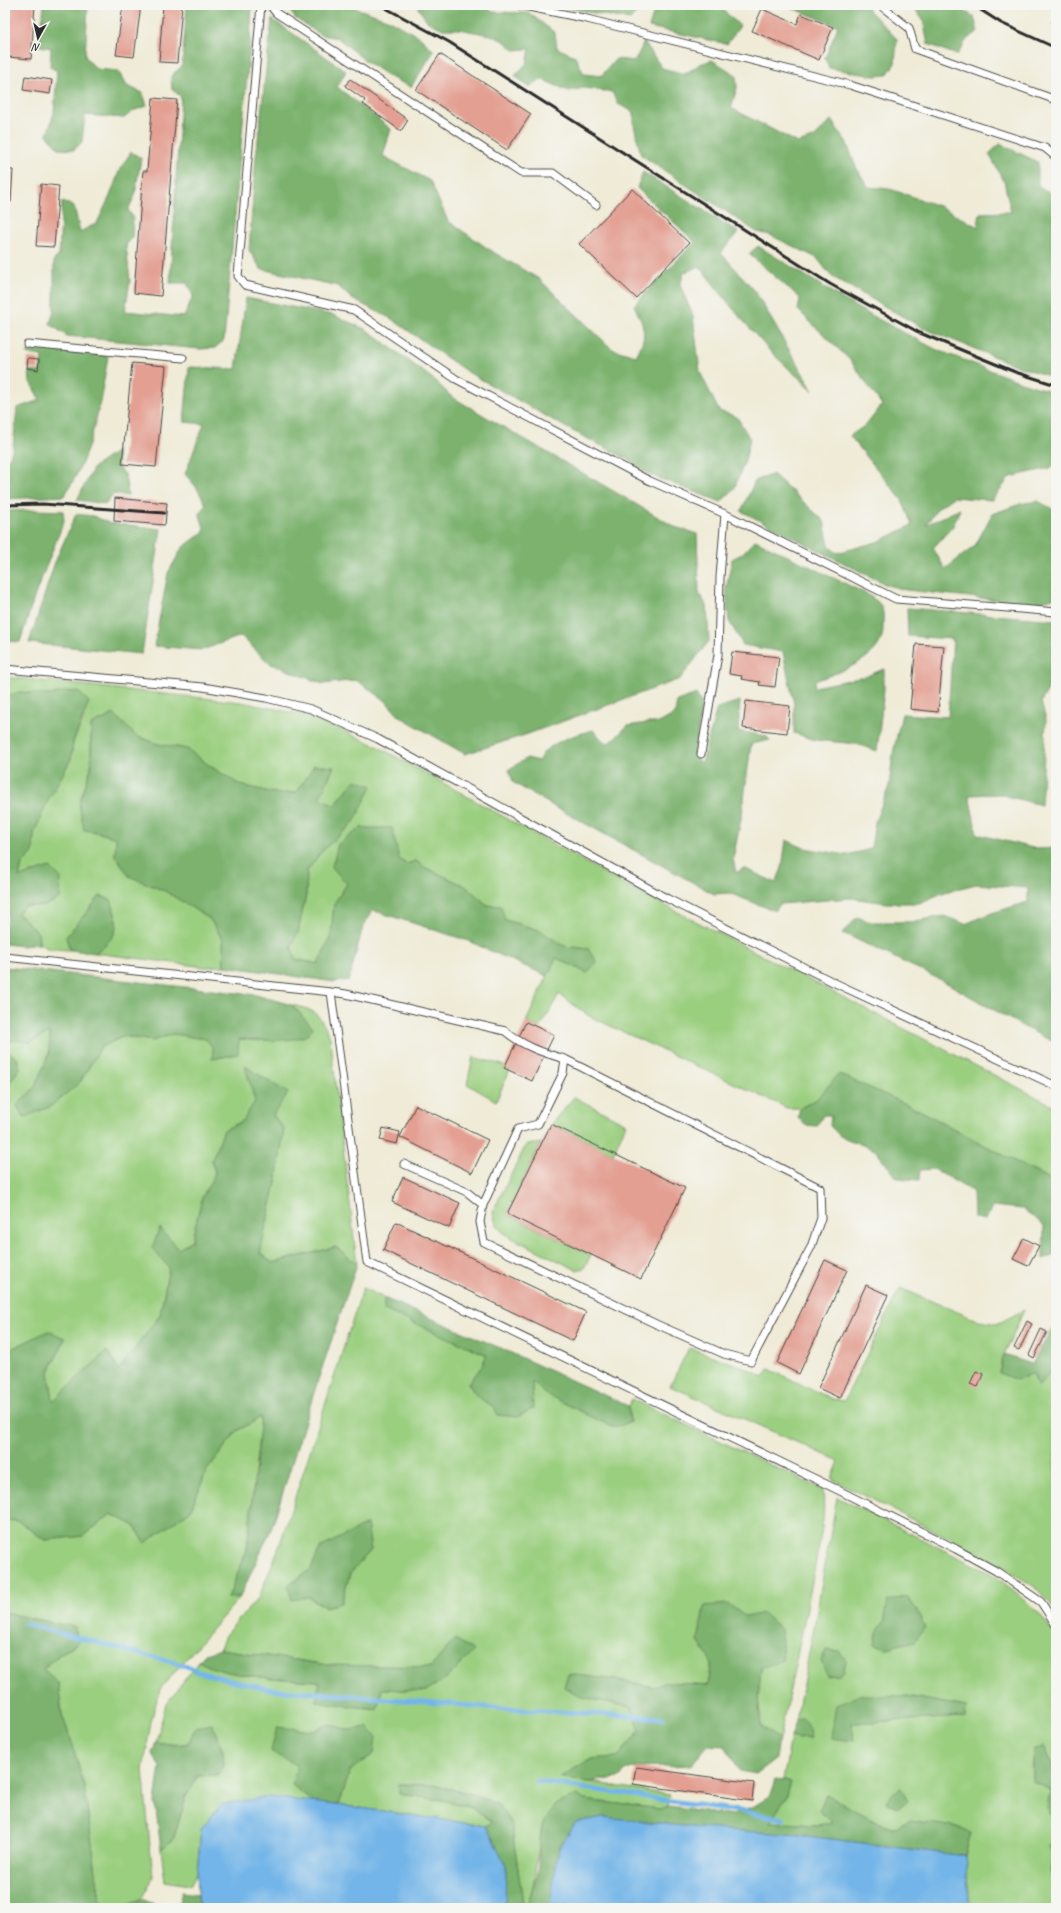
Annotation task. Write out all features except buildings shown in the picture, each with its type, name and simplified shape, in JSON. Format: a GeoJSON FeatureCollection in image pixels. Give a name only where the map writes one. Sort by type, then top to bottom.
{"type":"FeatureCollection","features":[{"type":"Feature","properties":{"kind":"lane"},"geometry":{"type":"LineString","coordinates":[[261,5],[238,276],[245,285],[354,310],[456,379],[648,480],[725,514],[896,599],[1056,612]]}},
{"type":"Feature","properties":{"kind":"lane"},"geometry":{"type":"LineString","coordinates":[[270,5],[276,13],[521,173],[553,173],[596,205]]}},
{"type":"Feature","properties":{"kind":"lane"},"geometry":{"type":"LineString","coordinates":[[519,5],[583,18],[850,85],[1045,148],[1056,156]]}},
{"type":"Feature","properties":{"kind":"lane"},"geometry":{"type":"LineString","coordinates":[[880,5],[909,28],[915,49],[1056,100]]}},
{"type":"Feature","properties":{"kind":"lane"},"geometry":{"type":"LineString","coordinates":[[27,344],[183,358]]}},
{"type":"Feature","properties":{"kind":"lane"},"geometry":{"type":"LineString","coordinates":[[701,754],[718,655],[720,577],[725,514]]}},
{"type":"Feature","properties":{"kind":"lane"},"geometry":{"type":"LineString","coordinates":[[5,669],[203,687],[266,698],[311,709],[378,739],[675,902],[835,983],[1056,1086]]}},
{"type":"Feature","properties":{"kind":"lane"},"geometry":{"type":"LineString","coordinates":[[5,957],[346,994],[505,1031],[517,1041],[545,1053],[565,1059],[820,1188],[821,1218],[811,1247],[750,1362],[724,1354],[656,1324],[484,1242],[480,1222],[483,1204],[518,1129],[538,1124],[563,1074],[565,1059]]}},
{"type":"Feature","properties":{"kind":"lane"},"geometry":{"type":"LineString","coordinates":[[331,992],[367,1262],[834,1488],[956,1549],[996,1571],[1041,1602],[1056,1625]]}},
{"type":"Feature","properties":{"kind":"lane"},"geometry":{"type":"LineString","coordinates":[[404,1164],[467,1192],[483,1204]]}},
{"type":"Feature","properties":{"kind":"green space"},"geometry":{"type":"Polygon","coordinates":[[[44,5],[88,5],[85,56],[96,69],[118,71],[127,86],[143,93],[147,106],[135,110],[124,118],[85,115],[82,142],[74,150],[59,149],[47,135],[54,113],[57,71],[50,67],[51,48],[39,46],[44,5]]]}},
{"type":"Feature","properties":{"kind":"green space"},"geometry":{"type":"Polygon","coordinates":[[[187,5],[252,5],[224,340],[215,348],[200,349],[67,336],[50,324],[54,310],[54,260],[59,255],[62,202],[74,206],[80,232],[97,223],[110,196],[120,169],[131,152],[141,158],[135,195],[128,210],[133,217],[132,239],[126,245],[130,281],[125,311],[184,317],[193,296],[187,283],[170,283],[181,97],[172,89],[171,76],[182,66],[187,5]]]}},
{"type":"Feature","properties":{"kind":"green space"},"geometry":{"type":"Polygon","coordinates":[[[287,5],[347,5],[387,19],[417,35],[434,51],[411,87],[388,76],[363,59],[338,38],[321,35],[295,18],[287,5]]]}},
{"type":"Feature","properties":{"kind":"green space"},"geometry":{"type":"Polygon","coordinates":[[[420,5],[487,5],[492,12],[529,13],[555,33],[557,48],[575,56],[584,74],[601,76],[616,59],[635,61],[644,42],[662,68],[685,74],[700,64],[712,60],[736,75],[737,88],[731,108],[798,143],[815,137],[831,120],[846,141],[856,167],[868,187],[890,189],[939,206],[978,227],[980,213],[1011,212],[1004,181],[989,154],[1000,144],[1038,162],[1038,186],[1056,196],[1056,378],[1020,367],[923,328],[831,276],[817,258],[770,235],[757,232],[641,155],[634,125],[634,112],[618,104],[612,92],[584,88],[569,91],[541,79],[529,87],[515,76],[527,63],[530,49],[514,50],[504,41],[491,35],[459,29],[443,29],[428,22],[418,8],[420,5]]]}},
{"type":"Feature","properties":{"kind":"green space"},"geometry":{"type":"Polygon","coordinates":[[[554,5],[644,5],[630,20],[554,5]]]}},
{"type":"Feature","properties":{"kind":"green space"},"geometry":{"type":"Polygon","coordinates":[[[656,5],[718,5],[740,26],[727,44],[649,27],[656,5]]]}},
{"type":"Feature","properties":{"kind":"green space"},"geometry":{"type":"Polygon","coordinates":[[[784,5],[864,5],[897,39],[895,63],[887,75],[874,76],[829,68],[825,58],[838,26],[784,5]]]}},
{"type":"Feature","properties":{"kind":"green space"},"geometry":{"type":"Polygon","coordinates":[[[912,5],[954,5],[974,17],[978,32],[967,39],[957,55],[928,44],[923,20],[912,5]]]}},
{"type":"Feature","properties":{"kind":"green space"},"geometry":{"type":"Polygon","coordinates":[[[272,19],[346,71],[337,87],[391,129],[383,156],[430,181],[448,221],[493,252],[539,279],[612,349],[636,356],[643,341],[644,330],[634,305],[695,242],[637,188],[643,172],[738,232],[721,253],[755,291],[813,391],[771,352],[738,315],[699,266],[684,273],[680,285],[693,316],[700,372],[719,411],[737,417],[750,439],[745,460],[734,489],[721,502],[648,474],[629,460],[569,429],[466,371],[390,318],[352,299],[338,286],[261,269],[249,250],[256,157],[272,19]]]}},
{"type":"Feature","properties":{"kind":"green space"},"geometry":{"type":"Polygon","coordinates":[[[758,246],[859,309],[935,349],[1021,382],[1056,393],[1056,464],[1050,468],[1010,477],[992,500],[953,497],[938,508],[926,525],[960,509],[953,526],[933,548],[945,569],[975,546],[992,514],[1020,504],[1038,501],[1056,511],[1056,590],[1053,598],[1033,604],[906,590],[887,585],[741,511],[755,481],[773,474],[824,521],[829,546],[837,553],[880,541],[912,525],[902,500],[850,436],[867,424],[882,405],[850,360],[798,310],[800,298],[749,254],[758,246]]]}},
{"type":"Feature","properties":{"kind":"green space"},"geometry":{"type":"Polygon","coordinates":[[[246,298],[333,315],[367,330],[433,379],[452,397],[675,527],[697,534],[699,593],[707,606],[709,641],[680,679],[525,735],[465,754],[399,716],[385,700],[356,680],[323,684],[269,663],[241,636],[202,650],[154,646],[168,573],[182,548],[205,531],[199,512],[206,505],[197,488],[185,474],[204,424],[184,422],[189,367],[236,369],[246,298]]]}},
{"type":"Feature","properties":{"kind":"green space"},"geometry":{"type":"Polygon","coordinates":[[[32,347],[108,356],[105,374],[94,429],[88,447],[82,464],[64,496],[5,499],[5,459],[9,459],[13,448],[17,408],[40,400],[30,382],[29,371],[40,372],[42,356],[27,354],[32,347]]]}},
{"type":"Feature","properties":{"kind":"green space"},"geometry":{"type":"Polygon","coordinates":[[[117,451],[118,468],[125,474],[128,496],[113,494],[106,504],[77,500],[94,467],[117,451]]]}},
{"type":"Feature","properties":{"kind":"green space"},"geometry":{"type":"Polygon","coordinates":[[[5,511],[63,511],[64,521],[35,595],[20,642],[5,641],[5,511]]]}},
{"type":"Feature","properties":{"kind":"green space"},"geometry":{"type":"Polygon","coordinates":[[[76,514],[93,516],[109,523],[161,529],[142,654],[29,643],[55,562],[76,514]]]}},
{"type":"Feature","properties":{"kind":"green space"},"geometry":{"type":"Polygon","coordinates":[[[755,540],[867,594],[876,600],[881,606],[883,612],[883,630],[879,645],[864,659],[854,665],[815,681],[814,687],[864,677],[884,669],[884,689],[877,751],[857,744],[815,740],[794,733],[794,704],[783,652],[743,645],[729,621],[726,589],[732,559],[742,554],[755,540]]]}},
{"type":"Feature","properties":{"kind":"green space"},"geometry":{"type":"Polygon","coordinates":[[[907,608],[1056,620],[1056,675],[1041,702],[1046,720],[1041,805],[999,794],[969,795],[977,834],[1037,849],[1056,848],[1056,1043],[1024,1027],[945,982],[843,933],[857,917],[871,922],[910,922],[944,916],[965,924],[992,913],[1028,902],[1028,888],[976,884],[945,892],[919,903],[887,903],[850,898],[780,904],[775,911],[729,893],[714,894],[514,783],[508,770],[527,758],[539,761],[542,755],[554,745],[578,734],[593,730],[606,744],[613,740],[627,726],[659,723],[675,714],[677,701],[696,694],[702,705],[694,755],[702,763],[717,708],[740,701],[738,731],[766,736],[770,740],[751,744],[742,814],[733,859],[736,873],[744,868],[776,883],[782,868],[786,840],[804,848],[847,855],[871,849],[875,822],[889,786],[893,753],[902,714],[948,717],[953,639],[908,636],[907,608]]]}},
{"type":"Feature","properties":{"kind":"green space"},"geometry":{"type":"Polygon","coordinates":[[[5,677],[241,702],[309,716],[375,745],[637,891],[1056,1107],[1056,1182],[917,1109],[839,1075],[816,1100],[800,1108],[787,1108],[589,1016],[559,994],[540,1028],[526,1022],[556,958],[589,949],[564,946],[539,930],[505,920],[465,886],[426,868],[416,861],[406,864],[399,859],[347,884],[334,904],[331,936],[318,964],[295,959],[291,946],[298,932],[306,895],[307,871],[321,852],[354,822],[355,780],[334,806],[320,798],[297,792],[279,794],[240,785],[187,749],[158,744],[136,736],[114,715],[91,725],[91,768],[79,804],[97,832],[116,838],[129,876],[165,891],[210,919],[223,940],[224,966],[205,967],[95,953],[113,936],[116,925],[116,918],[111,900],[100,896],[66,937],[70,950],[49,949],[39,944],[38,933],[18,913],[24,906],[44,906],[50,867],[19,878],[22,864],[33,853],[34,833],[47,802],[71,759],[73,742],[84,718],[68,691],[50,695],[20,692],[5,696],[5,677]]]}},
{"type":"Feature","properties":{"kind":"green space"},"geometry":{"type":"Polygon","coordinates":[[[68,691],[79,692],[89,702],[73,742],[71,759],[47,802],[34,833],[33,853],[22,864],[19,877],[50,867],[61,878],[60,898],[45,906],[24,906],[18,913],[38,933],[39,944],[23,946],[5,944],[5,922],[8,920],[8,899],[5,900],[5,696],[20,692],[50,695],[68,691]]]}},
{"type":"Feature","properties":{"kind":"green space"},"geometry":{"type":"Polygon","coordinates":[[[114,714],[136,736],[158,744],[187,749],[240,785],[279,794],[297,792],[314,765],[334,767],[320,797],[334,806],[355,780],[372,786],[354,822],[321,852],[307,871],[306,895],[298,932],[291,946],[295,959],[318,964],[331,936],[334,904],[347,884],[332,867],[338,844],[361,828],[392,828],[399,859],[406,864],[416,861],[426,868],[465,886],[487,905],[501,906],[505,920],[539,930],[564,946],[588,949],[597,962],[587,973],[556,958],[547,976],[466,940],[372,910],[362,930],[349,980],[335,982],[224,966],[223,940],[210,919],[165,891],[129,876],[115,855],[116,838],[97,832],[84,830],[79,804],[91,768],[91,725],[114,714]]]}},
{"type":"Feature","properties":{"kind":"green space"},"geometry":{"type":"Polygon","coordinates":[[[100,896],[111,900],[116,918],[113,936],[95,953],[70,950],[66,937],[100,896]]]}},
{"type":"Feature","properties":{"kind":"green space"},"geometry":{"type":"Polygon","coordinates":[[[5,967],[256,995],[292,1005],[313,1028],[307,1035],[301,1038],[284,1040],[239,1039],[238,1054],[212,1059],[213,1048],[206,1039],[173,1034],[152,1041],[124,1036],[101,1047],[80,1082],[50,1107],[24,1117],[17,1106],[35,1087],[49,1054],[50,1032],[31,1042],[14,1040],[5,1047],[5,967]]]}},
{"type":"Feature","properties":{"kind":"green space"},"geometry":{"type":"Polygon","coordinates":[[[292,1005],[307,1009],[317,1015],[330,1037],[357,1264],[336,1247],[272,1263],[260,1252],[276,1182],[284,1129],[273,1115],[246,1066],[255,1101],[243,1121],[224,1130],[212,1160],[215,1173],[202,1198],[192,1240],[179,1249],[169,1267],[160,1315],[119,1371],[107,1351],[53,1401],[49,1372],[65,1339],[5,1352],[5,1089],[20,1068],[17,1058],[5,1050],[5,1047],[14,1040],[31,1042],[50,1032],[49,1054],[35,1087],[17,1106],[80,1082],[101,1047],[124,1036],[152,1041],[173,1034],[207,1039],[213,1048],[213,1059],[237,1054],[239,1039],[259,1041],[313,1028],[292,1005]]]}},
{"type":"Feature","properties":{"kind":"green space"},"geometry":{"type":"Polygon","coordinates":[[[5,1050],[17,1058],[20,1068],[5,1089],[5,1050]]]}},
{"type":"Feature","properties":{"kind":"green space"},"geometry":{"type":"Polygon","coordinates":[[[473,1057],[500,1064],[510,1070],[496,1101],[467,1084],[473,1057]]]}},
{"type":"Feature","properties":{"kind":"green space"},"geometry":{"type":"Polygon","coordinates":[[[245,1066],[288,1093],[273,1115],[284,1129],[276,1182],[260,1253],[273,1263],[336,1247],[357,1264],[317,1383],[272,1527],[240,1597],[228,1598],[247,1550],[261,1417],[237,1431],[207,1470],[190,1511],[145,1543],[134,1525],[111,1514],[83,1536],[45,1540],[18,1521],[5,1520],[5,1352],[48,1331],[65,1338],[49,1372],[53,1401],[107,1351],[119,1370],[160,1315],[169,1268],[152,1248],[160,1228],[179,1249],[192,1240],[202,1198],[215,1173],[212,1160],[224,1130],[243,1121],[255,1101],[245,1066]]]}},
{"type":"Feature","properties":{"kind":"green space"},"geometry":{"type":"Polygon","coordinates":[[[839,1074],[917,1109],[1056,1182],[1056,1243],[1053,1256],[1043,1259],[1044,1225],[1023,1209],[992,1206],[986,1220],[974,1218],[973,1192],[934,1169],[920,1170],[919,1180],[897,1178],[875,1150],[840,1136],[830,1126],[831,1115],[823,1115],[817,1126],[805,1125],[798,1117],[800,1108],[816,1100],[839,1074]]]}},
{"type":"Feature","properties":{"kind":"green space"},"geometry":{"type":"Polygon","coordinates":[[[574,1097],[626,1124],[613,1154],[551,1124],[574,1097]]]}},
{"type":"Feature","properties":{"kind":"green space"},"geometry":{"type":"Polygon","coordinates":[[[541,1143],[507,1214],[591,1255],[584,1268],[577,1270],[508,1236],[500,1229],[494,1219],[493,1211],[526,1145],[541,1143]]]}},
{"type":"Feature","properties":{"kind":"green space"},"geometry":{"type":"Polygon","coordinates":[[[363,1288],[384,1298],[385,1310],[487,1355],[480,1369],[468,1384],[478,1397],[494,1407],[531,1391],[532,1380],[612,1427],[630,1421],[628,1406],[632,1399],[823,1490],[824,1500],[820,1541],[802,1634],[779,1739],[761,1726],[758,1698],[761,1668],[746,1617],[728,1604],[698,1641],[712,1663],[708,1685],[667,1682],[654,1687],[618,1680],[582,1697],[631,1707],[640,1730],[618,1757],[591,1759],[561,1777],[670,1795],[668,1806],[661,1809],[585,1800],[542,1826],[532,1893],[528,1903],[523,1903],[511,1823],[472,1794],[432,1785],[398,1784],[399,1794],[448,1801],[472,1808],[492,1822],[486,1826],[339,1805],[350,1771],[374,1754],[367,1727],[350,1730],[329,1724],[314,1731],[298,1766],[292,1785],[315,1803],[269,1797],[201,1829],[197,1873],[190,1885],[165,1881],[161,1849],[173,1840],[187,1794],[198,1776],[217,1775],[224,1767],[223,1751],[212,1724],[187,1743],[175,1744],[156,1742],[166,1704],[199,1661],[210,1667],[224,1671],[257,1677],[319,1681],[317,1702],[377,1709],[382,1689],[426,1691],[474,1651],[455,1639],[431,1667],[329,1665],[220,1649],[225,1635],[259,1597],[279,1547],[363,1288]],[[367,1525],[320,1548],[311,1569],[288,1585],[325,1607],[341,1603],[350,1574],[371,1550],[367,1525]]]}},
{"type":"Feature","properties":{"kind":"green space"},"geometry":{"type":"Polygon","coordinates":[[[900,1288],[979,1321],[997,1324],[1024,1310],[1004,1355],[999,1372],[1033,1373],[1038,1387],[1056,1365],[1056,1610],[1038,1590],[988,1558],[832,1479],[839,1461],[670,1386],[689,1348],[744,1367],[764,1377],[769,1369],[832,1399],[844,1401],[900,1288]]]}},
{"type":"Feature","properties":{"kind":"green space"},"geometry":{"type":"Polygon","coordinates":[[[384,1298],[498,1347],[628,1406],[630,1421],[623,1425],[612,1427],[544,1393],[532,1381],[533,1409],[517,1417],[497,1415],[494,1407],[478,1397],[468,1384],[480,1369],[487,1355],[384,1310],[384,1298]]]}},
{"type":"Feature","properties":{"kind":"green space"},"geometry":{"type":"Polygon","coordinates":[[[1056,1322],[1056,1365],[1038,1387],[1033,1373],[1018,1380],[999,1373],[1004,1355],[1032,1364],[1056,1322]]]}},
{"type":"Feature","properties":{"kind":"green space"},"geometry":{"type":"Polygon","coordinates":[[[261,1417],[247,1550],[228,1598],[240,1597],[160,1689],[151,1721],[143,1770],[153,1878],[141,1899],[117,1908],[101,1908],[84,1786],[72,1743],[62,1715],[58,1683],[43,1669],[59,1655],[78,1643],[75,1627],[5,1613],[5,1520],[18,1521],[45,1540],[83,1536],[111,1514],[134,1525],[145,1542],[190,1511],[207,1470],[237,1431],[261,1417]]]}},
{"type":"Feature","properties":{"kind":"green space"},"geometry":{"type":"Polygon","coordinates":[[[837,1497],[992,1574],[1017,1593],[1039,1613],[1056,1637],[1056,1771],[1044,1746],[1033,1751],[1033,1781],[1050,1790],[1047,1807],[1055,1822],[1055,1830],[1048,1845],[1055,1856],[1050,1871],[1056,1881],[1056,1908],[970,1908],[965,1856],[971,1833],[910,1820],[896,1828],[874,1821],[826,1794],[834,1823],[815,1825],[769,1822],[786,1798],[791,1782],[783,1781],[791,1737],[797,1739],[808,1725],[802,1718],[796,1721],[837,1497]],[[907,1696],[852,1723],[965,1717],[966,1707],[907,1696]]]}},
{"type":"Feature","properties":{"kind":"green space"},"geometry":{"type":"Polygon","coordinates":[[[367,1524],[371,1550],[350,1574],[341,1603],[325,1607],[309,1597],[292,1600],[288,1585],[311,1569],[320,1548],[367,1524]]]}},
{"type":"Feature","properties":{"kind":"green space"},"geometry":{"type":"Polygon","coordinates":[[[907,1596],[916,1609],[925,1627],[915,1641],[887,1648],[875,1644],[877,1632],[884,1622],[888,1601],[907,1596]]]}},
{"type":"Feature","properties":{"kind":"green space"},"geometry":{"type":"Polygon","coordinates":[[[728,1604],[746,1617],[763,1613],[781,1629],[783,1660],[761,1668],[758,1698],[761,1726],[779,1739],[776,1759],[756,1774],[740,1771],[725,1746],[708,1745],[691,1765],[636,1767],[627,1770],[618,1778],[588,1782],[560,1777],[591,1759],[618,1757],[640,1730],[630,1707],[582,1697],[564,1687],[568,1674],[618,1680],[654,1687],[667,1682],[708,1685],[712,1663],[698,1641],[704,1606],[728,1604]]]}},
{"type":"Feature","properties":{"kind":"green space"},"geometry":{"type":"Polygon","coordinates":[[[5,1613],[75,1627],[78,1642],[59,1655],[43,1669],[58,1683],[62,1715],[72,1743],[84,1786],[101,1908],[5,1908],[5,1613]]]}},
{"type":"Feature","properties":{"kind":"green space"},"geometry":{"type":"Polygon","coordinates":[[[455,1639],[474,1651],[448,1677],[426,1691],[382,1689],[377,1709],[317,1702],[319,1681],[257,1677],[224,1671],[210,1667],[199,1661],[205,1654],[220,1649],[329,1665],[431,1667],[455,1639]]]}},
{"type":"Feature","properties":{"kind":"green space"},"geometry":{"type":"Polygon","coordinates":[[[826,1650],[839,1651],[846,1660],[844,1671],[839,1675],[827,1676],[821,1661],[826,1650]]]}},
{"type":"Feature","properties":{"kind":"green space"},"geometry":{"type":"Polygon","coordinates":[[[861,1695],[907,1696],[966,1707],[965,1717],[852,1723],[854,1741],[831,1738],[836,1704],[861,1695]]]}},
{"type":"Feature","properties":{"kind":"green space"},"geometry":{"type":"Polygon","coordinates":[[[802,1718],[808,1725],[811,1738],[797,1739],[791,1737],[796,1721],[802,1718]]]}},
{"type":"Feature","properties":{"kind":"green space"},"geometry":{"type":"Polygon","coordinates":[[[212,1724],[223,1751],[224,1767],[217,1775],[197,1776],[187,1794],[173,1840],[161,1849],[155,1802],[160,1766],[152,1754],[156,1742],[175,1745],[188,1744],[195,1727],[212,1724]]]}},
{"type":"Feature","properties":{"kind":"green space"},"geometry":{"type":"Polygon","coordinates":[[[329,1724],[350,1730],[367,1727],[376,1736],[374,1754],[350,1771],[339,1805],[315,1803],[292,1785],[297,1766],[271,1751],[277,1727],[314,1731],[329,1724]]]}},
{"type":"Feature","properties":{"kind":"green space"},"geometry":{"type":"Polygon","coordinates":[[[1044,1746],[1056,1771],[1056,1822],[1047,1807],[1050,1790],[1033,1781],[1033,1751],[1044,1746]]]}},
{"type":"Feature","properties":{"kind":"green space"},"geometry":{"type":"Polygon","coordinates":[[[775,1780],[791,1782],[786,1798],[770,1822],[815,1825],[833,1823],[819,1811],[826,1794],[874,1821],[896,1828],[910,1820],[954,1827],[971,1833],[965,1856],[799,1835],[700,1828],[604,1817],[576,1822],[559,1848],[549,1908],[505,1908],[506,1865],[486,1826],[492,1822],[472,1808],[448,1801],[399,1794],[398,1784],[432,1785],[472,1794],[497,1804],[511,1823],[523,1903],[528,1903],[539,1867],[539,1849],[542,1826],[556,1804],[577,1795],[585,1800],[661,1809],[668,1806],[733,1815],[751,1808],[769,1797],[775,1780]]]}},
{"type":"Feature","properties":{"kind":"green space"},"geometry":{"type":"Polygon","coordinates":[[[901,1788],[908,1801],[897,1808],[886,1802],[890,1795],[901,1788]]]}},
{"type":"Feature","properties":{"kind":"green space"},"geometry":{"type":"Polygon","coordinates":[[[1056,1831],[1056,1881],[1050,1871],[1055,1855],[1048,1845],[1056,1831]]]}},
{"type":"Feature","properties":{"kind":"green space"},"geometry":{"type":"Polygon","coordinates":[[[182,1892],[198,1894],[199,1908],[177,1908],[182,1892]]]}},
{"type":"Feature","properties":{"kind":"green space"},"geometry":{"type":"Polygon","coordinates":[[[141,1899],[154,1904],[158,1908],[117,1908],[141,1899]]]}},
{"type":"Feature","properties":{"kind":"water"},"geometry":{"type":"Polygon","coordinates":[[[269,1797],[361,1808],[486,1826],[506,1865],[505,1908],[199,1908],[197,1873],[201,1829],[222,1804],[269,1797]]]}},
{"type":"Feature","properties":{"kind":"water"},"geometry":{"type":"Polygon","coordinates":[[[604,1817],[700,1828],[799,1835],[965,1856],[970,1908],[549,1908],[559,1848],[576,1822],[604,1817]]]}},
{"type":"Feature","properties":{"kind":"waterway"},"geometry":{"type":"LineString","coordinates":[[25,1624],[187,1666],[198,1672],[268,1689],[511,1709],[663,1718]]}},
{"type":"Feature","properties":{"kind":"waterway"},"geometry":{"type":"LineString","coordinates":[[536,1781],[759,1814],[783,1819]]}},
{"type":"Feature","properties":{"kind":"railway"},"geometry":{"type":"LineString","coordinates":[[380,5],[449,42],[830,284],[920,333],[1015,372],[1056,385]]}},
{"type":"Feature","properties":{"kind":"railway"},"geometry":{"type":"LineString","coordinates":[[973,5],[1001,23],[1056,48]]}},
{"type":"Feature","properties":{"kind":"railway"},"geometry":{"type":"LineString","coordinates":[[5,505],[43,504],[164,513]]}}]}
